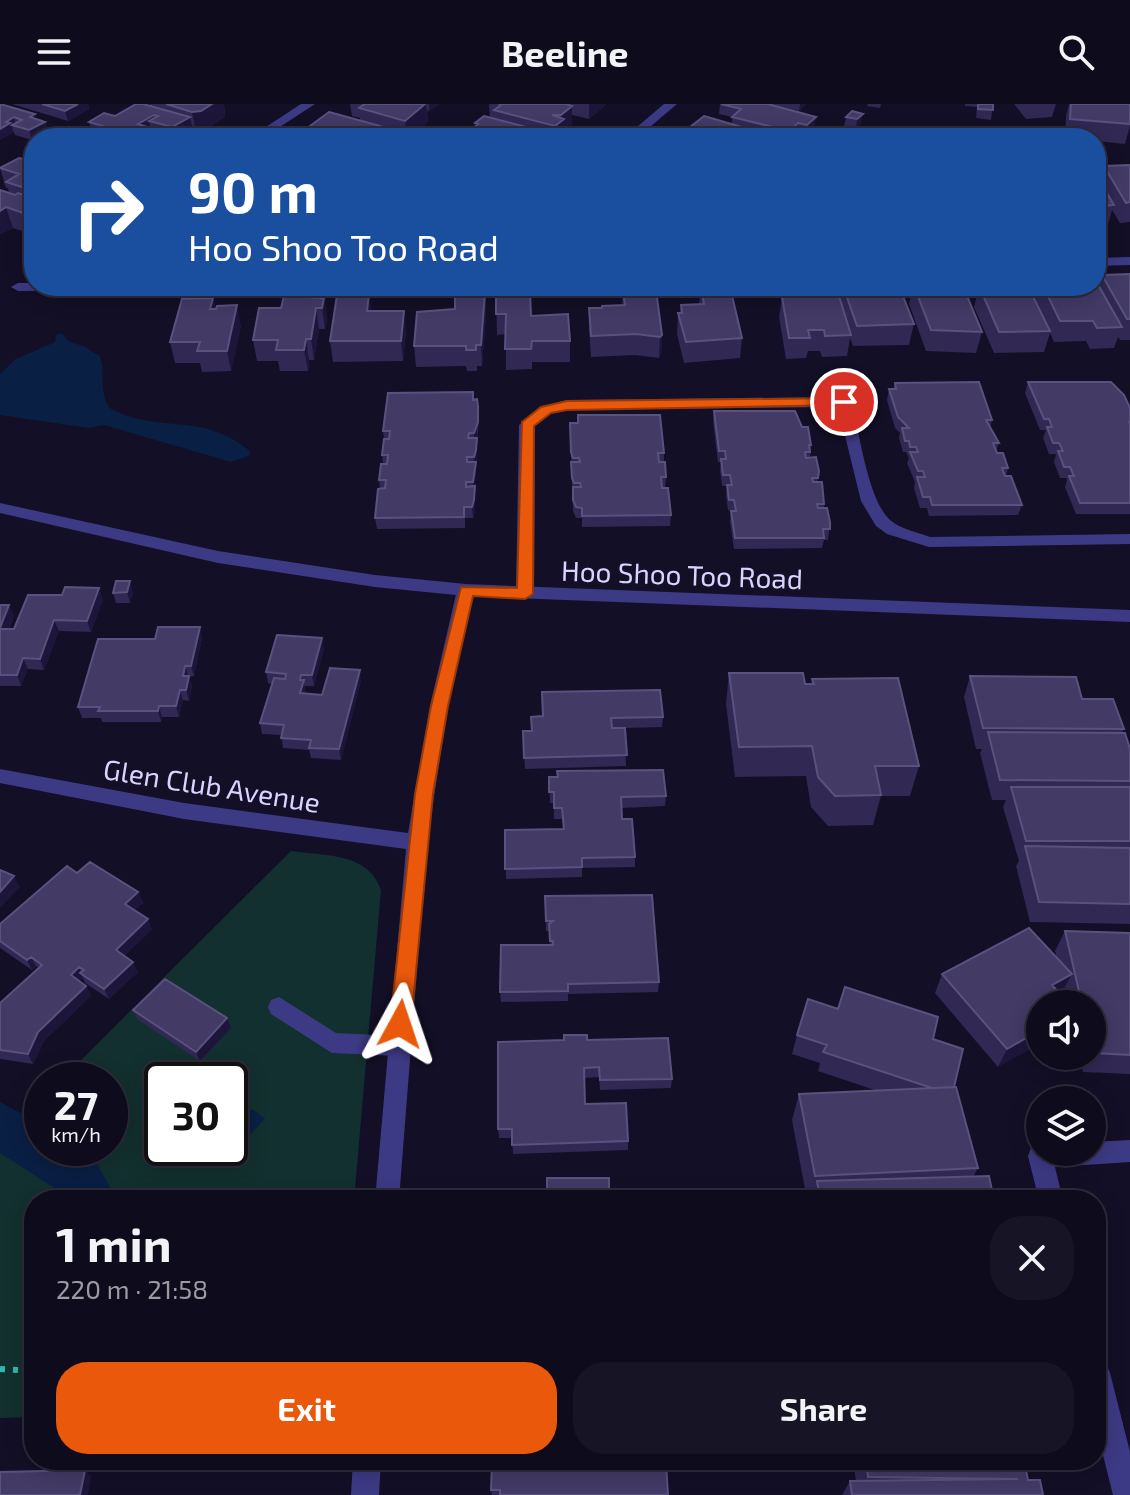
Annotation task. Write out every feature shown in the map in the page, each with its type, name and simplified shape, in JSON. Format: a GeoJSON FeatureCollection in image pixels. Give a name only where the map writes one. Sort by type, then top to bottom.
{"type":"FeatureCollection","features":[{"type":"Feature","properties":{"kind":"street"},"geometry":{"type":"LineString","coordinates":[[271,128],[309,104]]}},
{"type":"Feature","properties":{"kind":"street"},"geometry":{"type":"LineString","coordinates":[[642,128],[671,104]]}},
{"type":"Feature","properties":{"kind":"street"},"geometry":{"type":"LineString","coordinates":[[1106,262],[1130,261]]}},
{"type":"Feature","properties":{"kind":"street"},"geometry":{"type":"LineString","coordinates":[[24,283],[13,290],[24,290]]}},
{"type":"Feature","properties":{"kind":"street"},"geometry":{"type":"LineString","coordinates":[[525,594],[527,425],[546,410],[567,405],[844,402],[869,501],[882,522],[893,530],[929,542],[1130,539]]}},
{"type":"Feature","properties":{"kind":"street","name":"Hoo Shoo Too Road"},"geometry":{"type":"LineString","coordinates":[[0,508],[218,557],[375,581],[466,590],[1129,619]]}},
{"type":"Feature","properties":{"kind":"street"},"geometry":{"type":"LineString","coordinates":[[388,1190],[417,842],[439,706],[466,590]]}},
{"type":"Feature","properties":{"kind":"street","name":"Glen Club Avenue"},"geometry":{"type":"LineString","coordinates":[[0,776],[184,811],[417,842]]}},
{"type":"Feature","properties":{"kind":"street"},"geometry":{"type":"LineString","coordinates":[[279,1007],[332,1043],[398,1046]]}},
{"type":"Feature","properties":{"kind":"street"},"geometry":{"type":"LineString","coordinates":[[1048,1190],[1040,1156],[1130,1151]]}},
{"type":"Feature","properties":{"kind":"street"},"geometry":{"type":"LineString","coordinates":[[1106,1412],[1127,1495]]}},
{"type":"Feature","properties":{"kind":"street"},"geometry":{"type":"LineString","coordinates":[[365,1495],[366,1470]]}},
{"type":"Feature","properties":{"kind":"path"},"geometry":{"type":"LineString","coordinates":[[0,1369],[24,1370]]}},
{"type":"Feature","properties":{"kind":"green space"},"geometry":{"type":"Polygon","coordinates":[[[291,851],[344,858],[356,862],[375,878],[381,890],[355,1190],[24,1190],[24,1417],[0,1418],[0,1141],[24,1117],[24,1166],[128,1166],[128,1062],[79,1062],[291,851]]]}},
{"type":"Feature","properties":{"kind":"water"},"geometry":{"type":"Polygon","coordinates":[[[62,333],[68,341],[100,356],[104,395],[110,408],[145,420],[215,431],[251,452],[249,456],[231,462],[104,425],[89,428],[0,415],[0,374],[16,359],[55,342],[56,335],[62,333]]]}},
{"type":"Feature","properties":{"kind":"water"},"geometry":{"type":"Polygon","coordinates":[[[252,1109],[265,1119],[248,1136],[248,1112],[252,1109]]]}},
{"type":"Feature","properties":{"kind":"building"},"geometry":{"type":"Polygon","coordinates":[[[0,104],[35,114],[30,117],[45,122],[24,129],[12,125],[22,120],[14,117],[0,129],[0,104]]]}},
{"type":"Feature","properties":{"kind":"building"},"geometry":{"type":"Polygon","coordinates":[[[42,104],[78,104],[65,111],[42,104]]]}},
{"type":"Feature","properties":{"kind":"building"},"geometry":{"type":"Polygon","coordinates":[[[136,104],[143,104],[190,117],[172,127],[149,121],[158,116],[154,115],[138,124],[150,128],[109,128],[89,122],[104,113],[115,116],[136,104]]]}},
{"type":"Feature","properties":{"kind":"building"},"geometry":{"type":"Polygon","coordinates":[[[166,104],[212,104],[201,111],[192,112],[166,104]]]}},
{"type":"Feature","properties":{"kind":"building"},"geometry":{"type":"Polygon","coordinates":[[[365,104],[425,104],[405,121],[359,108],[365,104]]]}},
{"type":"Feature","properties":{"kind":"building"},"geometry":{"type":"Polygon","coordinates":[[[499,104],[572,106],[561,115],[552,115],[564,119],[555,126],[494,110],[499,104]]]}},
{"type":"Feature","properties":{"kind":"building"},"geometry":{"type":"Polygon","coordinates":[[[721,104],[768,104],[816,117],[807,125],[798,123],[792,128],[777,128],[732,117],[741,109],[721,104]]]}},
{"type":"Feature","properties":{"kind":"building"},"geometry":{"type":"Polygon","coordinates":[[[978,104],[993,104],[993,110],[978,109],[978,104]]]}},
{"type":"Feature","properties":{"kind":"building"},"geometry":{"type":"Polygon","coordinates":[[[1071,104],[1130,104],[1130,124],[1070,119],[1071,104]]]}},
{"type":"Feature","properties":{"kind":"building"},"geometry":{"type":"Polygon","coordinates":[[[852,111],[863,114],[857,119],[846,117],[852,111]]]}},
{"type":"Feature","properties":{"kind":"building"},"geometry":{"type":"Polygon","coordinates":[[[329,112],[384,127],[382,128],[307,128],[329,112]]]}},
{"type":"Feature","properties":{"kind":"building"},"geometry":{"type":"Polygon","coordinates":[[[484,116],[530,128],[473,128],[478,124],[475,123],[484,116]]]}},
{"type":"Feature","properties":{"kind":"building"},"geometry":{"type":"Polygon","coordinates":[[[704,116],[745,128],[694,128],[690,127],[704,116]]]}},
{"type":"Feature","properties":{"kind":"building"},"geometry":{"type":"Polygon","coordinates":[[[19,158],[24,159],[24,188],[6,182],[19,174],[0,168],[19,158]]]}},
{"type":"Feature","properties":{"kind":"building"},"geometry":{"type":"Polygon","coordinates":[[[1130,165],[1130,202],[1126,203],[1106,166],[1130,165]]]}},
{"type":"Feature","properties":{"kind":"building"},"geometry":{"type":"Polygon","coordinates":[[[0,190],[24,195],[24,213],[6,207],[0,211],[0,190]]]}},
{"type":"Feature","properties":{"kind":"building"},"geometry":{"type":"Polygon","coordinates":[[[1106,192],[1114,205],[1106,206],[1106,192]]]}},
{"type":"Feature","properties":{"kind":"building"},"geometry":{"type":"Polygon","coordinates":[[[1130,274],[1130,319],[1127,319],[1106,282],[1106,275],[1130,274]]]}},
{"type":"Feature","properties":{"kind":"building"},"geometry":{"type":"Polygon","coordinates":[[[284,296],[324,298],[322,308],[316,308],[311,339],[306,339],[304,350],[276,350],[278,340],[253,340],[259,308],[281,308],[284,296]]]}},
{"type":"Feature","properties":{"kind":"building"},"geometry":{"type":"Polygon","coordinates":[[[337,296],[369,296],[367,311],[404,311],[401,341],[330,341],[337,296]]]}},
{"type":"Feature","properties":{"kind":"building"},"geometry":{"type":"Polygon","coordinates":[[[455,296],[485,296],[481,345],[476,345],[476,350],[466,350],[466,346],[414,346],[417,312],[455,309],[455,296]]]}},
{"type":"Feature","properties":{"kind":"building"},"geometry":{"type":"Polygon","coordinates":[[[496,296],[530,296],[531,316],[568,314],[570,341],[532,341],[531,349],[505,349],[506,314],[496,314],[496,296]]]}},
{"type":"Feature","properties":{"kind":"building"},"geometry":{"type":"Polygon","coordinates":[[[624,296],[657,296],[662,335],[591,336],[589,308],[625,305],[624,296]]]}},
{"type":"Feature","properties":{"kind":"building"},"geometry":{"type":"Polygon","coordinates":[[[703,296],[732,296],[742,338],[686,342],[678,313],[682,313],[681,305],[704,304],[703,296]]]}},
{"type":"Feature","properties":{"kind":"building"},"geometry":{"type":"Polygon","coordinates":[[[839,296],[851,335],[825,336],[824,330],[808,330],[810,338],[789,338],[782,297],[839,296]]]}},
{"type":"Feature","properties":{"kind":"building"},"geometry":{"type":"Polygon","coordinates":[[[846,296],[903,296],[914,324],[857,326],[846,296]]]}},
{"type":"Feature","properties":{"kind":"building"},"geometry":{"type":"Polygon","coordinates":[[[918,296],[967,296],[982,332],[931,330],[918,296]]]}},
{"type":"Feature","properties":{"kind":"building"},"geometry":{"type":"Polygon","coordinates":[[[983,296],[1033,296],[1050,331],[999,332],[983,296]]]}},
{"type":"Feature","properties":{"kind":"building"},"geometry":{"type":"Polygon","coordinates":[[[1048,296],[1104,296],[1122,327],[1097,328],[1093,321],[1060,321],[1048,296]]]}},
{"type":"Feature","properties":{"kind":"building"},"geometry":{"type":"Polygon","coordinates":[[[213,298],[210,309],[237,305],[227,351],[197,351],[200,342],[170,342],[182,299],[213,298]]]}},
{"type":"Feature","properties":{"kind":"building"},"geometry":{"type":"Polygon","coordinates":[[[979,382],[992,420],[986,420],[999,443],[993,443],[997,453],[1003,453],[1008,468],[1002,468],[1005,476],[1011,476],[1022,505],[932,505],[930,497],[923,497],[917,477],[925,477],[923,471],[918,471],[910,452],[918,452],[916,447],[910,447],[909,441],[905,441],[902,428],[909,428],[898,417],[889,389],[896,389],[895,383],[979,382]]]}},
{"type":"Feature","properties":{"kind":"building"},"geometry":{"type":"Polygon","coordinates":[[[1028,382],[1111,382],[1124,395],[1130,408],[1130,503],[1080,503],[1069,476],[1074,476],[1070,467],[1064,467],[1058,451],[1063,451],[1059,443],[1053,443],[1047,427],[1052,427],[1049,419],[1044,419],[1028,382]]]}},
{"type":"Feature","properties":{"kind":"building"},"geometry":{"type":"Polygon","coordinates":[[[473,392],[473,400],[477,399],[478,422],[474,433],[469,433],[468,438],[477,438],[476,450],[474,457],[467,457],[467,462],[476,462],[473,482],[466,482],[466,487],[475,486],[472,507],[464,507],[464,517],[375,518],[378,489],[385,488],[386,480],[379,480],[381,464],[387,464],[388,455],[382,455],[384,439],[389,439],[390,431],[383,431],[388,393],[473,392]]]}},
{"type":"Feature","properties":{"kind":"building"},"geometry":{"type":"Polygon","coordinates":[[[714,411],[795,411],[802,427],[808,427],[811,445],[810,452],[805,452],[806,458],[816,457],[819,471],[818,478],[812,478],[813,482],[822,482],[824,504],[817,504],[818,508],[827,508],[830,522],[830,529],[823,529],[824,538],[735,538],[731,511],[736,511],[734,500],[729,500],[727,485],[732,485],[730,475],[723,475],[721,459],[726,459],[725,451],[719,451],[714,411]]]}},
{"type":"Feature","properties":{"kind":"building"},"geometry":{"type":"Polygon","coordinates":[[[578,415],[660,415],[664,453],[658,453],[659,462],[665,462],[666,477],[661,477],[662,488],[668,488],[671,515],[582,516],[582,508],[576,507],[573,500],[573,487],[581,487],[572,478],[571,462],[580,462],[579,458],[573,458],[571,452],[570,423],[578,423],[578,415]]]}},
{"type":"Feature","properties":{"kind":"building"},"geometry":{"type":"Polygon","coordinates":[[[116,581],[130,581],[127,592],[113,593],[116,581]]]}},
{"type":"Feature","properties":{"kind":"building"},"geometry":{"type":"Polygon","coordinates":[[[65,587],[99,588],[87,621],[54,620],[40,659],[23,658],[17,675],[0,675],[0,629],[14,629],[28,595],[62,595],[65,587]]]}},
{"type":"Feature","properties":{"kind":"building"},"geometry":{"type":"Polygon","coordinates":[[[0,605],[9,605],[0,628],[0,605]]]}},
{"type":"Feature","properties":{"kind":"building"},"geometry":{"type":"Polygon","coordinates":[[[158,627],[200,627],[191,666],[185,666],[183,676],[189,676],[186,690],[180,690],[176,706],[159,706],[158,711],[98,711],[100,707],[78,707],[98,639],[155,639],[158,627]]]}},
{"type":"Feature","properties":{"kind":"building"},"geometry":{"type":"Polygon","coordinates":[[[277,635],[322,638],[312,675],[301,675],[300,680],[304,680],[300,693],[322,695],[330,668],[360,670],[339,749],[309,748],[311,740],[281,738],[284,725],[260,723],[274,678],[285,679],[286,674],[266,672],[277,635]]]}},
{"type":"Feature","properties":{"kind":"building"},"geometry":{"type":"Polygon","coordinates":[[[729,673],[803,673],[805,684],[814,684],[812,679],[898,678],[919,766],[875,766],[881,795],[835,796],[818,777],[812,746],[739,747],[729,673]]]}},
{"type":"Feature","properties":{"kind":"building"},"geometry":{"type":"Polygon","coordinates":[[[970,676],[1076,677],[1082,699],[1113,699],[1124,729],[983,728],[970,676]]]}},
{"type":"Feature","properties":{"kind":"building"},"geometry":{"type":"Polygon","coordinates":[[[660,690],[663,717],[611,718],[612,728],[625,728],[627,755],[524,758],[523,731],[532,731],[531,717],[543,716],[542,692],[660,690]]]}},
{"type":"Feature","properties":{"kind":"building"},"geometry":{"type":"Polygon","coordinates":[[[988,732],[1125,733],[1130,749],[1130,781],[1000,780],[988,732]]]}},
{"type":"Feature","properties":{"kind":"building"},"geometry":{"type":"Polygon","coordinates":[[[663,770],[666,796],[621,797],[622,819],[632,819],[635,857],[582,858],[582,867],[505,869],[505,830],[564,829],[562,808],[554,808],[554,792],[549,792],[549,777],[558,777],[557,771],[663,770]]]}},
{"type":"Feature","properties":{"kind":"building"},"geometry":{"type":"Polygon","coordinates":[[[1011,787],[1130,787],[1130,841],[1026,841],[1011,787]]]}},
{"type":"Feature","properties":{"kind":"building"},"geometry":{"type":"Polygon","coordinates":[[[1025,846],[1130,848],[1130,904],[1039,902],[1025,846]]]}},
{"type":"Feature","properties":{"kind":"building"},"geometry":{"type":"Polygon","coordinates":[[[90,862],[138,892],[125,904],[148,919],[116,950],[133,962],[104,989],[80,973],[84,970],[79,967],[71,975],[86,986],[38,1032],[28,1054],[0,1050],[0,1003],[42,965],[31,957],[27,960],[0,941],[0,924],[67,866],[77,873],[90,862]]]}},
{"type":"Feature","properties":{"kind":"building"},"geometry":{"type":"Polygon","coordinates":[[[0,870],[14,876],[0,892],[0,870]]]}},
{"type":"Feature","properties":{"kind":"building"},"geometry":{"type":"Polygon","coordinates":[[[652,895],[659,982],[568,984],[568,991],[500,992],[501,945],[553,945],[549,924],[553,921],[546,921],[545,896],[652,895]]]}},
{"type":"Feature","properties":{"kind":"building"},"geometry":{"type":"Polygon","coordinates":[[[1029,928],[1072,974],[1052,985],[1056,990],[1026,990],[1026,1038],[1007,1049],[942,974],[1029,928]]]}},
{"type":"Feature","properties":{"kind":"building"},"geometry":{"type":"Polygon","coordinates":[[[1065,931],[1130,933],[1130,1055],[1106,1054],[1106,990],[1079,990],[1065,931]]]}},
{"type":"Feature","properties":{"kind":"building"},"geometry":{"type":"Polygon","coordinates":[[[165,979],[227,1018],[196,1052],[133,1010],[165,979]]]}},
{"type":"Feature","properties":{"kind":"building"},"geometry":{"type":"Polygon","coordinates":[[[845,987],[938,1017],[933,1039],[963,1049],[954,1087],[932,1088],[823,1052],[827,1045],[797,1035],[808,999],[838,1009],[845,987]]]}},
{"type":"Feature","properties":{"kind":"building"},"geometry":{"type":"Polygon","coordinates":[[[564,1035],[587,1035],[587,1040],[668,1038],[672,1079],[600,1080],[599,1067],[584,1068],[585,1104],[626,1103],[628,1141],[512,1145],[512,1129],[498,1129],[498,1042],[564,1040],[564,1035]]]}},
{"type":"Feature","properties":{"kind":"building"},"geometry":{"type":"Polygon","coordinates":[[[956,1087],[978,1168],[815,1176],[799,1094],[956,1087]]]}},
{"type":"Feature","properties":{"kind":"building"},"geometry":{"type":"Polygon","coordinates":[[[989,1176],[992,1190],[818,1190],[817,1181],[989,1176]]]}},
{"type":"Feature","properties":{"kind":"building"},"geometry":{"type":"Polygon","coordinates":[[[547,1178],[609,1178],[609,1190],[547,1190],[547,1178]]]}},
{"type":"Feature","properties":{"kind":"building"},"geometry":{"type":"Polygon","coordinates":[[[85,1470],[80,1495],[0,1495],[0,1472],[85,1470]]]}},
{"type":"Feature","properties":{"kind":"building"},"geometry":{"type":"Polygon","coordinates":[[[492,1470],[666,1470],[668,1495],[500,1495],[500,1490],[491,1490],[492,1470]]]}},
{"type":"Feature","properties":{"kind":"building"},"geometry":{"type":"Polygon","coordinates":[[[867,1470],[1026,1470],[1028,1480],[1040,1480],[1043,1495],[852,1495],[850,1481],[1018,1479],[868,1477],[867,1470]]]}},
{"type":"Feature","properties":{"kind":"waterway"},"geometry":{"type":"LineString","coordinates":[[0,1125],[74,1172],[85,1190]]}},
{"type":"Feature","properties":{"kind":"route"},"geometry":{"type":"LineString","coordinates":[[400,1024],[424,794],[439,706],[466,590],[525,594],[524,456],[527,425],[546,410],[567,405],[844,402]]}}]}
